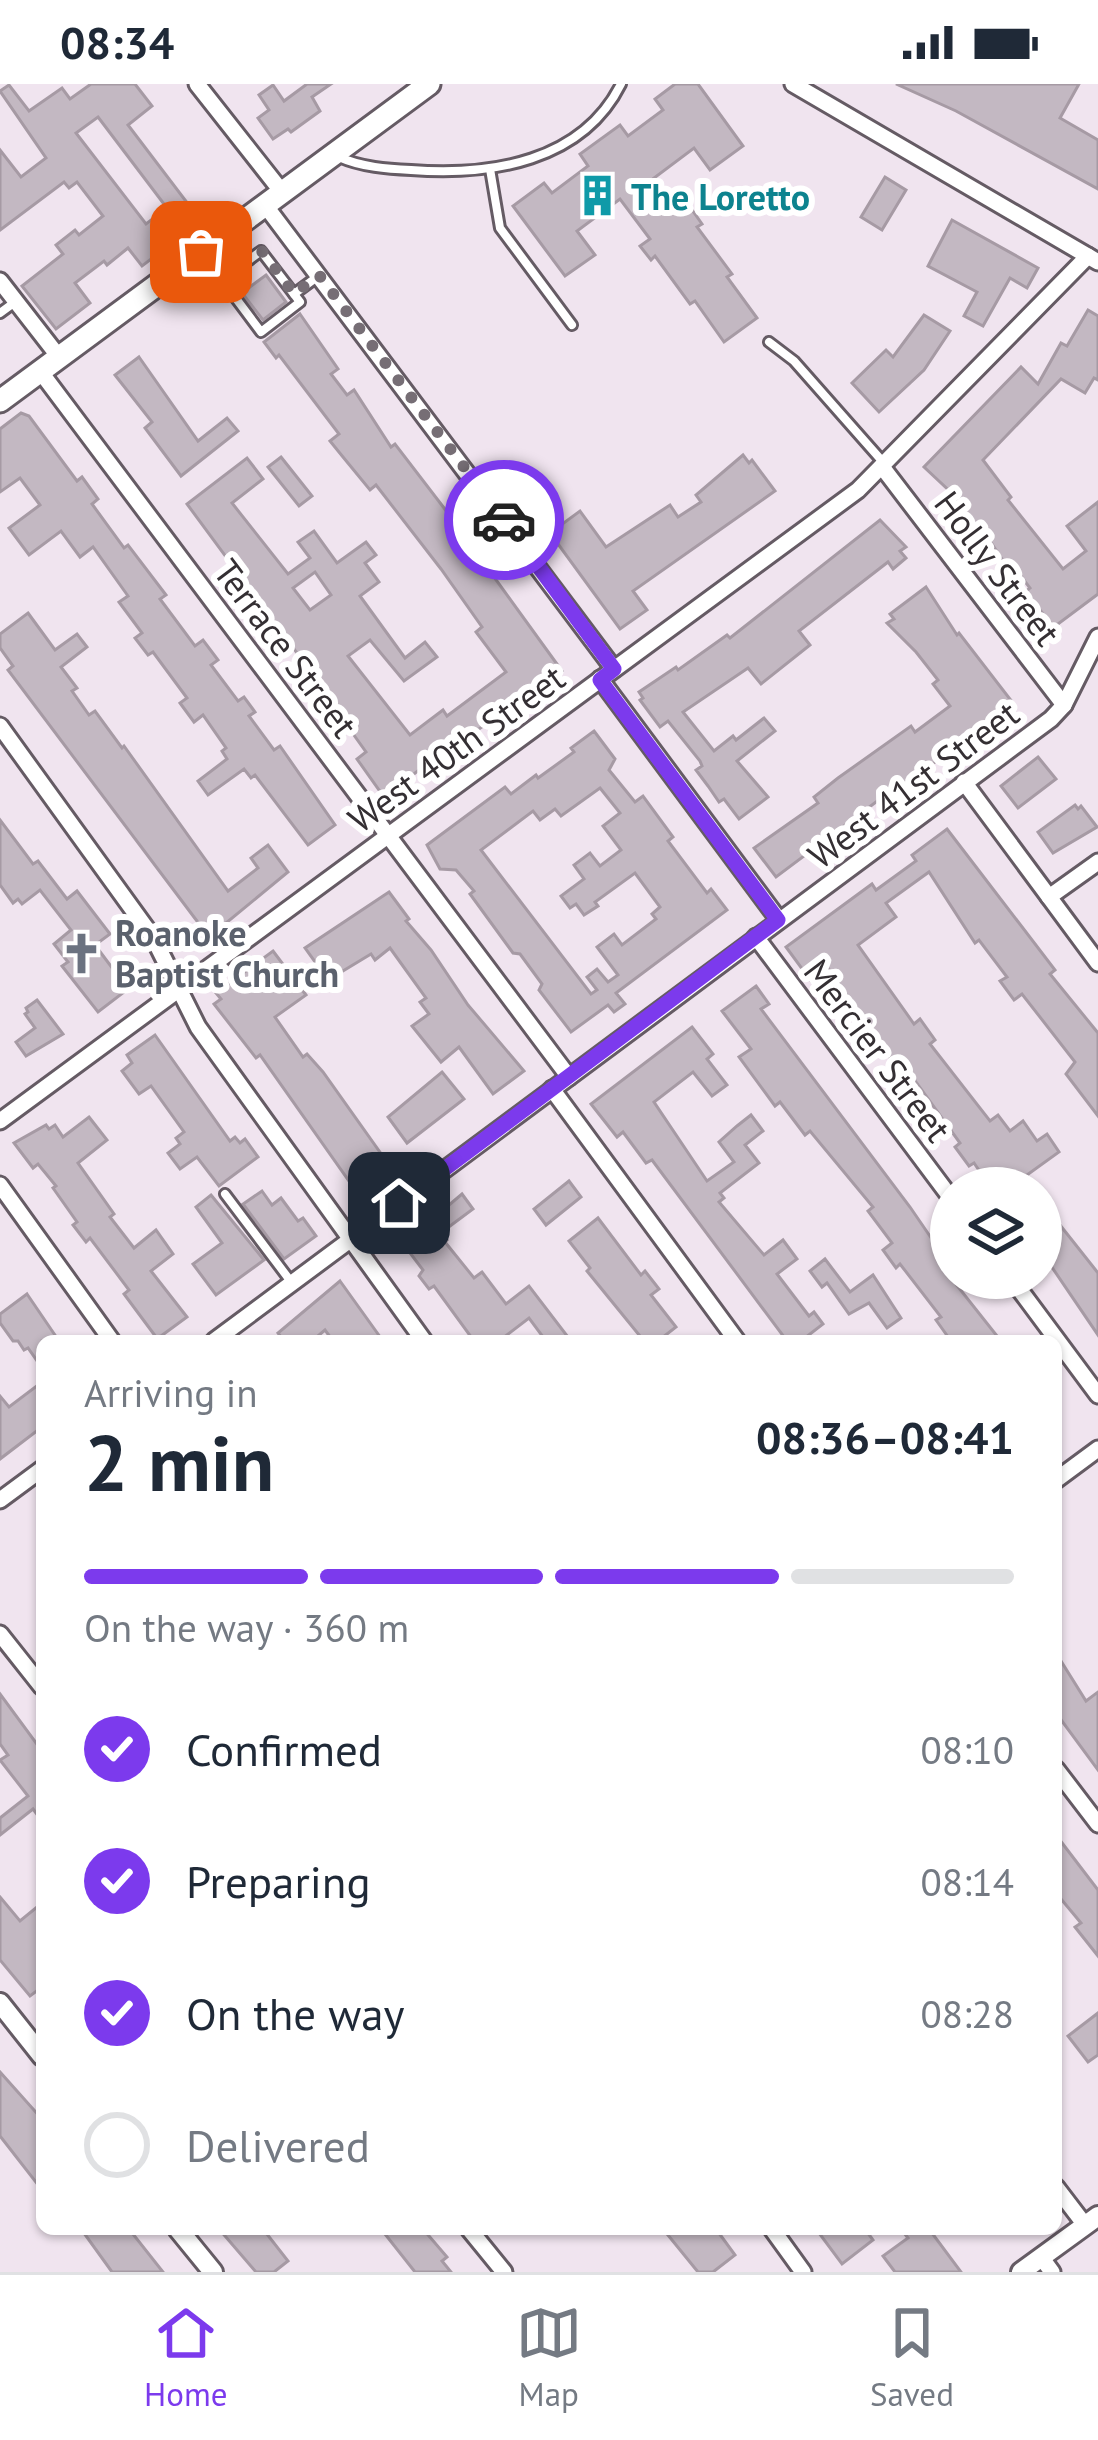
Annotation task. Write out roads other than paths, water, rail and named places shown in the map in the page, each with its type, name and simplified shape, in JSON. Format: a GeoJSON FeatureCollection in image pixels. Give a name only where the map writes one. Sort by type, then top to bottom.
{"type":"FeatureCollection","features":[{"type":"Feature","properties":{"kind":"main road"},"geometry":{"type":"LineString","coordinates":[[0,401],[429,84]]}},
{"type":"Feature","properties":{"kind":"street"},"geometry":{"type":"LineString","coordinates":[[793,84],[1093,259]]}},
{"type":"Feature","properties":{"kind":"street"},"geometry":{"type":"LineString","coordinates":[[201,85],[319,275],[778,920]]}},
{"type":"Feature","properties":{"kind":"street","name":"West 40th Street"},"geometry":{"type":"LineString","coordinates":[[0,1121],[885,467],[1093,259]]}},
{"type":"Feature","properties":{"kind":"street","name":"Terrace Street"},"geometry":{"type":"LineString","coordinates":[[0,281],[50,364],[568,1077]]}},
{"type":"Feature","properties":{"kind":"street","name":"Holly Street"},"geometry":{"type":"LineString","coordinates":[[885,467],[1064,705]]}},
{"type":"Feature","properties":{"kind":"street","name":"West 41st Street"},"geometry":{"type":"LineString","coordinates":[[222,1335],[1064,705],[1098,637]]}},
{"type":"Feature","properties":{"kind":"street"},"geometry":{"type":"LineString","coordinates":[[0,726],[154,939],[198,1027],[420,1335]]}},
{"type":"Feature","properties":{"kind":"street"},"geometry":{"type":"LineString","coordinates":[[964,782],[1098,963]]}},
{"type":"Feature","properties":{"kind":"street"},"geometry":{"type":"LineString","coordinates":[[1049,897],[1098,862]]}},
{"type":"Feature","properties":{"kind":"street","name":"Mercier Street"},"geometry":{"type":"LineString","coordinates":[[756,937],[930,1170]]}},
{"type":"Feature","properties":{"kind":"street"},"geometry":{"type":"LineString","coordinates":[[552,1089],[732,1335]]}},
{"type":"Feature","properties":{"kind":"street"},"geometry":{"type":"LineString","coordinates":[[0,1185],[108,1335]]}},
{"type":"Feature","properties":{"kind":"street"},"geometry":{"type":"LineString","coordinates":[[1027,1299],[1053,1335]]}},
{"type":"Feature","properties":{"kind":"street"},"geometry":{"type":"LineString","coordinates":[[1062,1347],[1098,1395]]}},
{"type":"Feature","properties":{"kind":"street"},"geometry":{"type":"LineString","coordinates":[[1062,1476],[1098,1449]]}},
{"type":"Feature","properties":{"kind":"street"},"geometry":{"type":"LineString","coordinates":[[0,1500],[36,1473]]}},
{"type":"Feature","properties":{"kind":"street"},"geometry":{"type":"LineString","coordinates":[[0,1634],[36,1679]]}},
{"type":"Feature","properties":{"kind":"street"},"geometry":{"type":"LineString","coordinates":[[1062,1777],[1098,1824]]}},
{"type":"Feature","properties":{"kind":"street"},"geometry":{"type":"LineString","coordinates":[[0,2003],[36,2048]]}},
{"type":"Feature","properties":{"kind":"street"},"geometry":{"type":"LineString","coordinates":[[1021,2272],[1047,2265],[1091,2220],[1062,2193]]}},
{"type":"Feature","properties":{"kind":"street"},"geometry":{"type":"LineString","coordinates":[[183,2235],[212,2272]]}},
{"type":"Feature","properties":{"kind":"street"},"geometry":{"type":"LineString","coordinates":[[474,2235],[504,2272]]}},
{"type":"Feature","properties":{"kind":"street"},"geometry":{"type":"LineString","coordinates":[[776,2235],[803,2272]]}},
{"type":"Feature","properties":{"kind":"lane"},"geometry":{"type":"LineString","coordinates":[[334,154],[396,169],[490,170],[535,158],[574,139],[606,110],[621,84]]}},
{"type":"Feature","properties":{"kind":"lane"},"geometry":{"type":"LineString","coordinates":[[490,170],[500,228],[572,325]]}},
{"type":"Feature","properties":{"kind":"lane"},"geometry":{"type":"LineString","coordinates":[[229,232],[249,260]]}},
{"type":"Feature","properties":{"kind":"lane"},"geometry":{"type":"LineString","coordinates":[[201,252],[222,280],[261,332],[300,302],[261,250],[222,280]]}},
{"type":"Feature","properties":{"kind":"lane"},"geometry":{"type":"LineString","coordinates":[[294,294],[319,275]]}},
{"type":"Feature","properties":{"kind":"lane"},"geometry":{"type":"LineString","coordinates":[[0,314],[16,302]]}},
{"type":"Feature","properties":{"kind":"lane"},"geometry":{"type":"LineString","coordinates":[[769,342],[794,361],[885,467]]}},
{"type":"Feature","properties":{"kind":"lane"},"geometry":{"type":"LineString","coordinates":[[225,1194],[292,1283]]}},
{"type":"Feature","properties":{"kind":"place","name":"The Loretto"},"geometry":{"type":"Point","coordinates":[597,196]}},
{"type":"Feature","properties":{"kind":"place","name":"Roanoke Baptist Church"},"geometry":{"type":"Point","coordinates":[81,953]}}]}
